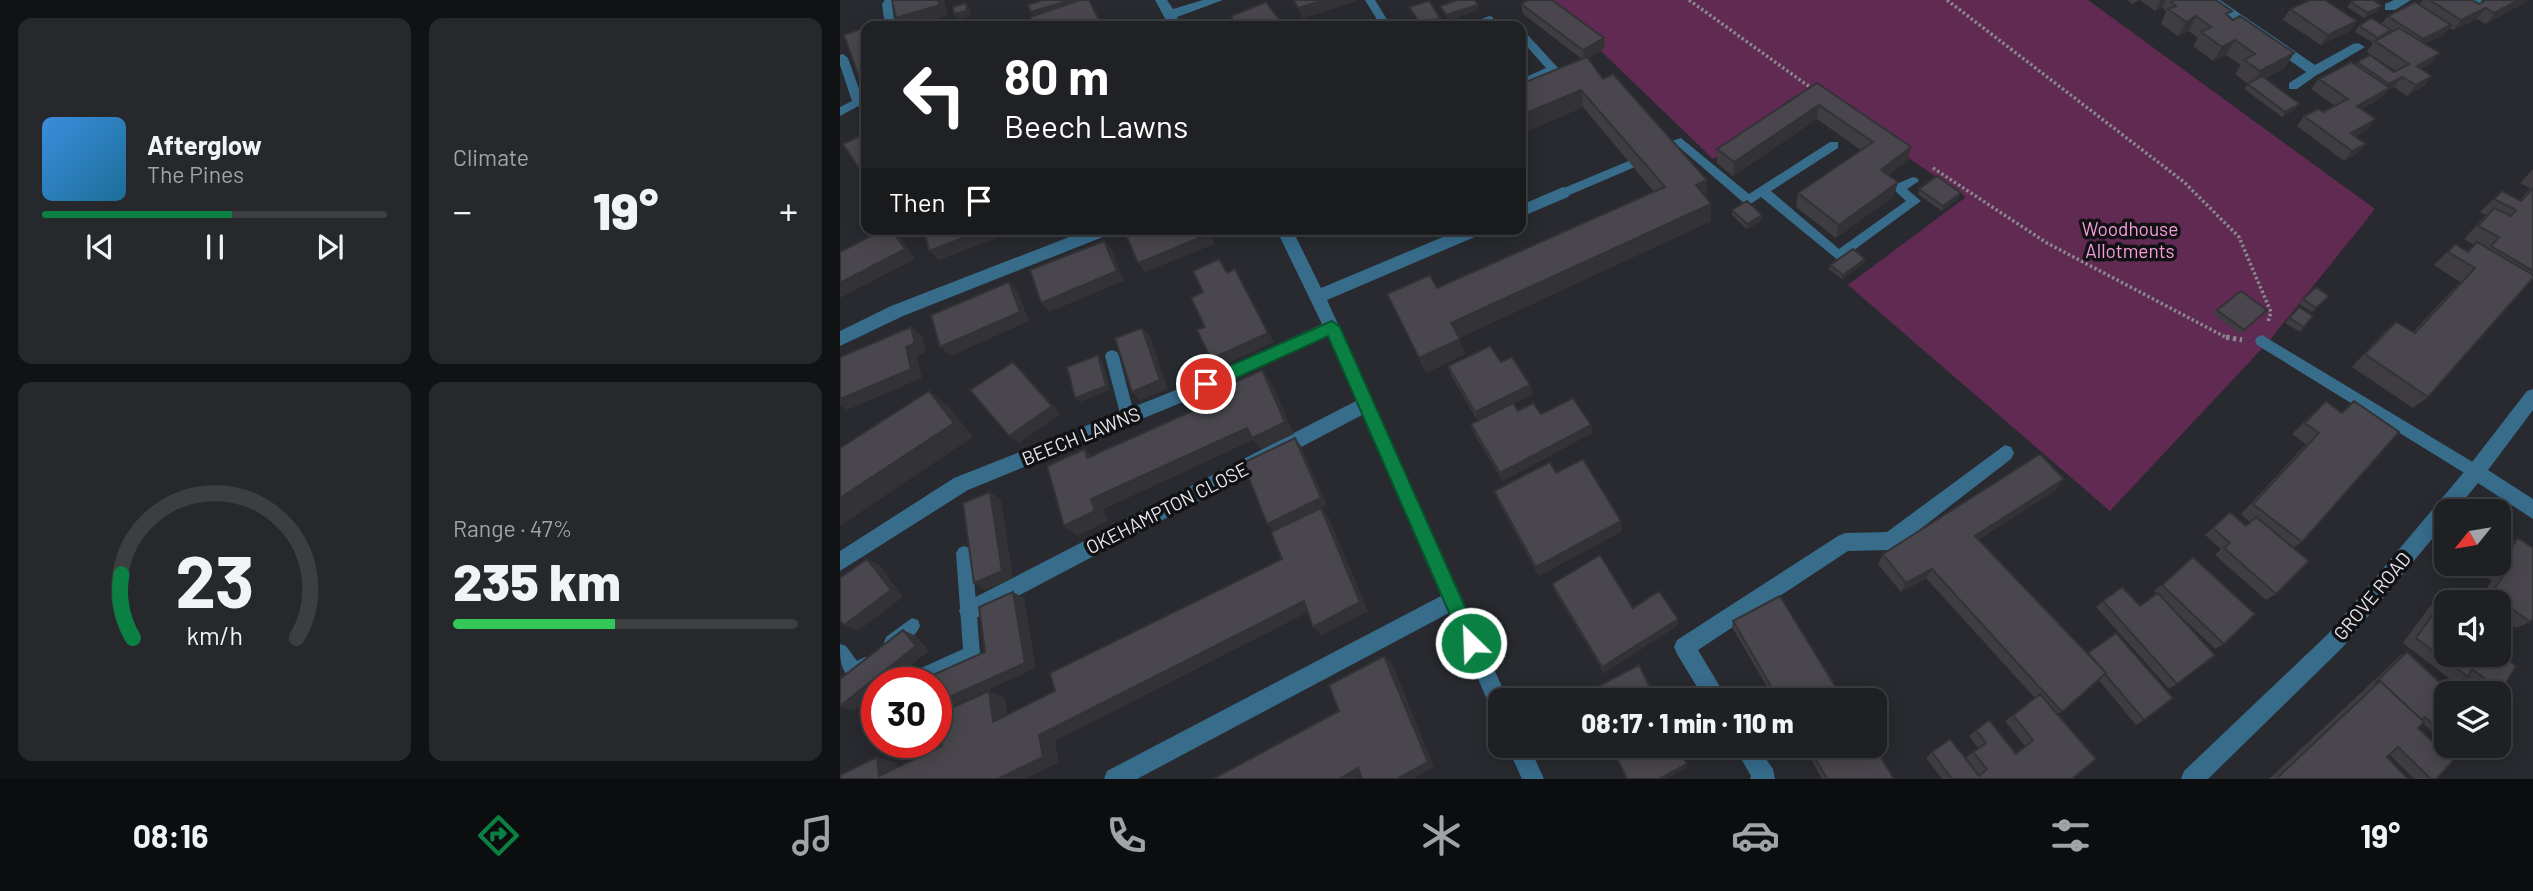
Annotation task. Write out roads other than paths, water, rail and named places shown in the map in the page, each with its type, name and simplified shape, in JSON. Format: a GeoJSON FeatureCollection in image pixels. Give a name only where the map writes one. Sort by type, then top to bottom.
{"type":"FeatureCollection","features":[{"type":"Feature","properties":{"kind":"street"},"geometry":{"type":"LineString","coordinates":[[1161,0],[1172,20],[1217,0]]}},
{"type":"Feature","properties":{"kind":"street"},"geometry":{"type":"LineString","coordinates":[[2211,0],[2314,71],[2358,47]]}},
{"type":"Feature","properties":{"kind":"street"},"geometry":{"type":"LineString","coordinates":[[2390,7],[2405,0]]}},
{"type":"Feature","properties":{"kind":"street"},"geometry":{"type":"LineString","coordinates":[[1526,209],[1563,193]]}},
{"type":"Feature","properties":{"kind":"street"},"geometry":{"type":"LineString","coordinates":[[840,339],[897,311],[1092,235]]}},
{"type":"Feature","properties":{"kind":"street"},"geometry":{"type":"LineString","coordinates":[[1287,235],[1332,327],[1492,688]]}},
{"type":"Feature","properties":{"kind":"street"},"geometry":{"type":"LineString","coordinates":[[1317,298],[1464,235]]}},
{"type":"Feature","properties":{"kind":"street","name":"BEECH LAWNS"},"geometry":{"type":"LineString","coordinates":[[840,562],[961,484],[1128,417],[1332,327]]}},
{"type":"Feature","properties":{"kind":"street","name":"GROVE ROAD"},"geometry":{"type":"LineString","coordinates":[[2192,779],[2335,641],[2476,472],[2533,396]]}},
{"type":"Feature","properties":{"kind":"street","name":"OKEHAMPTON CLOSE"},"geometry":{"type":"LineString","coordinates":[[969,611],[1366,404]]}},
{"type":"Feature","properties":{"kind":"street"},"geometry":{"type":"LineString","coordinates":[[1710,688],[1684,647],[1845,542],[1890,541],[2004,453]]}},
{"type":"Feature","properties":{"kind":"street"},"geometry":{"type":"LineString","coordinates":[[2476,472],[2533,510]]}},
{"type":"Feature","properties":{"kind":"street"},"geometry":{"type":"LineString","coordinates":[[1115,779],[1452,601]]}},
{"type":"Feature","properties":{"kind":"street"},"geometry":{"type":"LineString","coordinates":[[1523,758],[1533,779]]}},
{"type":"Feature","properties":{"kind":"street"},"geometry":{"type":"LineString","coordinates":[[1752,758],[1764,778]]}},
{"type":"Feature","properties":{"kind":"lane"},"geometry":{"type":"LineString","coordinates":[[889,21],[887,4],[891,0]]}},
{"type":"Feature","properties":{"kind":"lane"},"geometry":{"type":"LineString","coordinates":[[1370,0],[1383,21]]}},
{"type":"Feature","properties":{"kind":"lane"},"geometry":{"type":"LineString","coordinates":[[1483,21],[1489,19]]}},
{"type":"Feature","properties":{"kind":"lane"},"geometry":{"type":"LineString","coordinates":[[1526,39],[1553,69],[1526,81]]}},
{"type":"Feature","properties":{"kind":"lane"},"geometry":{"type":"LineString","coordinates":[[840,112],[859,103],[843,58]]}},
{"type":"Feature","properties":{"kind":"lane"},"geometry":{"type":"LineString","coordinates":[[2293,86],[2314,71]]}},
{"type":"Feature","properties":{"kind":"lane"},"geometry":{"type":"LineString","coordinates":[[1664,148],[1681,142],[1748,200],[1835,145]]}},
{"type":"Feature","properties":{"kind":"lane"},"geometry":{"type":"LineString","coordinates":[[1563,193],[1631,164]]}},
{"type":"Feature","properties":{"kind":"lane"},"geometry":{"type":"LineString","coordinates":[[1762,191],[1839,256],[1915,201],[1898,188],[1913,181]]}},
{"type":"Feature","properties":{"kind":"lane"},"geometry":{"type":"LineString","coordinates":[[2262,341],[2476,472]]}},
{"type":"Feature","properties":{"kind":"lane"},"geometry":{"type":"LineString","coordinates":[[1112,356],[1128,417]]}},
{"type":"Feature","properties":{"kind":"lane"},"geometry":{"type":"LineString","coordinates":[[943,667],[972,654],[964,553]]}},
{"type":"Feature","properties":{"kind":"lane"},"geometry":{"type":"LineString","coordinates":[[840,652],[856,673],[912,625]]}},
{"type":"Feature","properties":{"kind":"park label","name":"Woodhouse Allotments"},"geometry":{"type":"Point","coordinates":[2130,240]}}]}
